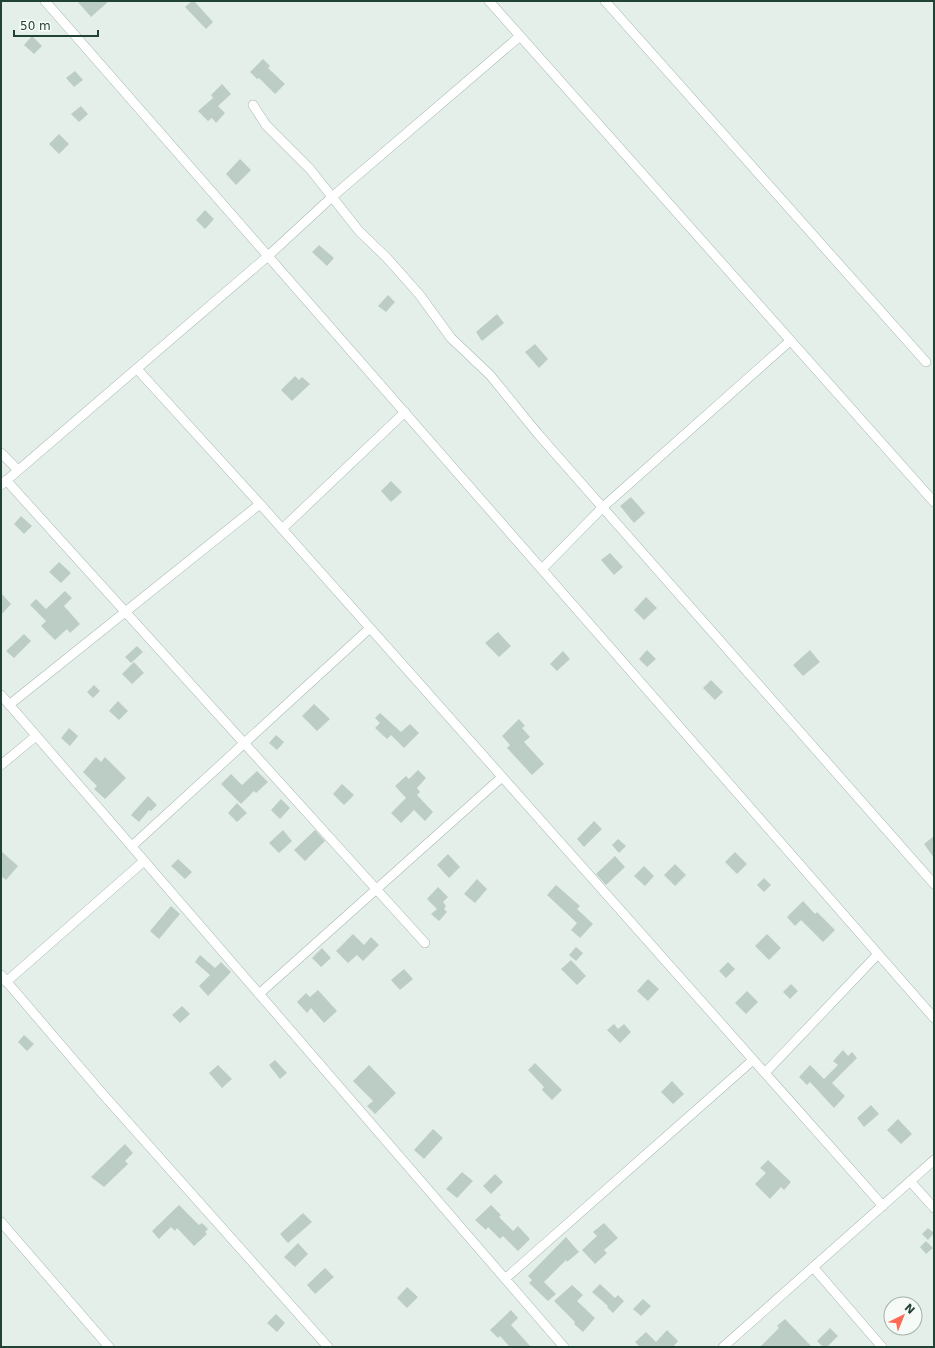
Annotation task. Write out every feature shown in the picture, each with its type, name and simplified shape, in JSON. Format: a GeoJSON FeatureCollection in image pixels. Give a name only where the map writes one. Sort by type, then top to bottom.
{"type":"FeatureCollection","features":[{"type":"Feature","properties":{"kind":"street"},"geometry":{"type":"LineString","coordinates":[[45,1],[934,1018]]}},
{"type":"Feature","properties":{"kind":"street"},"geometry":{"type":"LineString","coordinates":[[489,1],[934,502]]}},
{"type":"Feature","properties":{"kind":"street"},"geometry":{"type":"LineString","coordinates":[[605,1],[926,362]]}},
{"type":"Feature","properties":{"kind":"street"},"geometry":{"type":"LineString","coordinates":[[425,943],[125,612],[4,483],[268,256],[332,197],[520,36]]}},
{"type":"Feature","properties":{"kind":"street"},"geometry":{"type":"LineString","coordinates":[[253,105],[266,125],[296,154],[359,230],[386,257],[419,294],[451,338],[490,375],[538,434],[934,884]]}},
{"type":"Feature","properties":{"kind":"street"},"geometry":{"type":"LineString","coordinates":[[542,569],[603,507],[790,341]]}},
{"type":"Feature","properties":{"kind":"street"},"geometry":{"type":"LineString","coordinates":[[137,369],[260,504],[883,1206]]}},
{"type":"Feature","properties":{"kind":"street"},"geometry":{"type":"LineString","coordinates":[[282,529],[405,412]]}},
{"type":"Feature","properties":{"kind":"street"},"geometry":{"type":"LineString","coordinates":[[1,453],[18,470]]}},
{"type":"Feature","properties":{"kind":"street"},"geometry":{"type":"LineString","coordinates":[[9,705],[260,504]]}},
{"type":"Feature","properties":{"kind":"street"},"geometry":{"type":"LineString","coordinates":[[132,846],[370,628]]}},
{"type":"Feature","properties":{"kind":"street"},"geometry":{"type":"LineString","coordinates":[[1,695],[564,1347]]}},
{"type":"Feature","properties":{"kind":"street"},"geometry":{"type":"LineString","coordinates":[[1,765],[36,736]]}},
{"type":"Feature","properties":{"kind":"street"},"geometry":{"type":"LineString","coordinates":[[259,994],[502,777]]}},
{"type":"Feature","properties":{"kind":"street"},"geometry":{"type":"LineString","coordinates":[[144,861],[4,978],[101,1092],[328,1347]]}},
{"type":"Feature","properties":{"kind":"street"},"geometry":{"type":"LineString","coordinates":[[765,1073],[878,954]]}},
{"type":"Feature","properties":{"kind":"street"},"geometry":{"type":"LineString","coordinates":[[505,1279],[753,1060]]}},
{"type":"Feature","properties":{"kind":"street"},"geometry":{"type":"LineString","coordinates":[[723,1347],[934,1160]]}},
{"type":"Feature","properties":{"kind":"street"},"geometry":{"type":"LineString","coordinates":[[910,1181],[934,1208]]}},
{"type":"Feature","properties":{"kind":"street"},"geometry":{"type":"LineString","coordinates":[[1,1222],[109,1347]]}},
{"type":"Feature","properties":{"kind":"street"},"geometry":{"type":"LineString","coordinates":[[813,1267],[882,1347]]}},
{"type":"Feature","properties":{"kind":"building"},"geometry":{"type":"Polygon","coordinates":[[[77,1],[109,1],[91,17],[77,1]]]}},
{"type":"Feature","properties":{"kind":"building"},"geometry":{"type":"Polygon","coordinates":[[[194,1],[213,22],[206,29],[185,7],[194,1]]]}},
{"type":"Feature","properties":{"kind":"building"},"geometry":{"type":"Polygon","coordinates":[[[32,36],[42,46],[34,54],[24,45],[32,36]]]}},
{"type":"Feature","properties":{"kind":"building"},"geometry":{"type":"Polygon","coordinates":[[[263,59],[270,66],[268,68],[285,84],[275,94],[259,78],[257,79],[250,72],[263,59]]]}},
{"type":"Feature","properties":{"kind":"building"},"geometry":{"type":"Polygon","coordinates":[[[75,71],[83,80],[74,87],[66,78],[75,71]]]}},
{"type":"Feature","properties":{"kind":"building"},"geometry":{"type":"Polygon","coordinates":[[[222,84],[231,94],[218,106],[225,113],[216,123],[212,118],[208,121],[198,111],[213,98],[211,95],[222,84]]]}},
{"type":"Feature","properties":{"kind":"building"},"geometry":{"type":"Polygon","coordinates":[[[81,106],[88,114],[79,122],[71,114],[81,106]]]}},
{"type":"Feature","properties":{"kind":"building"},"geometry":{"type":"Polygon","coordinates":[[[59,134],[69,144],[59,154],[49,144],[59,134]]]}},
{"type":"Feature","properties":{"kind":"building"},"geometry":{"type":"Polygon","coordinates":[[[240,159],[251,170],[236,185],[226,174],[240,159]]]}},
{"type":"Feature","properties":{"kind":"building"},"geometry":{"type":"Polygon","coordinates":[[[205,210],[214,219],[205,229],[196,220],[205,210]]]}},
{"type":"Feature","properties":{"kind":"building"},"geometry":{"type":"Polygon","coordinates":[[[319,245],[334,258],[327,266],[312,252],[319,245]]]}},
{"type":"Feature","properties":{"kind":"building"},"geometry":{"type":"Polygon","coordinates":[[[388,295],[395,302],[386,312],[378,306],[388,295]]]}},
{"type":"Feature","properties":{"kind":"building"},"geometry":{"type":"Polygon","coordinates":[[[497,314],[504,323],[482,341],[476,332],[497,314]]]}},
{"type":"Feature","properties":{"kind":"building"},"geometry":{"type":"Polygon","coordinates":[[[535,344],[548,359],[539,368],[525,352],[535,344]]]}},
{"type":"Feature","properties":{"kind":"building"},"geometry":{"type":"Polygon","coordinates":[[[295,376],[299,380],[302,377],[310,384],[292,401],[281,390],[295,376]]]}},
{"type":"Feature","properties":{"kind":"building"},"geometry":{"type":"Polygon","coordinates":[[[391,481],[402,492],[391,502],[381,491],[391,481]]]}},
{"type":"Feature","properties":{"kind":"building"},"geometry":{"type":"Polygon","coordinates":[[[631,497],[645,513],[634,523],[620,506],[631,497]]]}},
{"type":"Feature","properties":{"kind":"building"},"geometry":{"type":"Polygon","coordinates":[[[21,516],[32,526],[24,534],[14,524],[21,516]]]}},
{"type":"Feature","properties":{"kind":"building"},"geometry":{"type":"Polygon","coordinates":[[[610,553],[623,567],[614,575],[601,560],[610,553]]]}},
{"type":"Feature","properties":{"kind":"building"},"geometry":{"type":"Polygon","coordinates":[[[59,562],[71,573],[61,583],[49,572],[59,562]]]}},
{"type":"Feature","properties":{"kind":"building"},"geometry":{"type":"Polygon","coordinates":[[[65,591],[72,598],[64,606],[80,624],[70,633],[67,629],[55,640],[41,626],[46,621],[30,605],[36,599],[46,609],[65,591]]]}},
{"type":"Feature","properties":{"kind":"building"},"geometry":{"type":"Polygon","coordinates":[[[1,593],[11,604],[1,615],[1,593]]]}},
{"type":"Feature","properties":{"kind":"building"},"geometry":{"type":"Polygon","coordinates":[[[646,597],[657,608],[644,620],[634,610],[646,597]]]}},
{"type":"Feature","properties":{"kind":"building"},"geometry":{"type":"Polygon","coordinates":[[[498,632],[511,646],[499,657],[485,643],[498,632]]]}},
{"type":"Feature","properties":{"kind":"building"},"geometry":{"type":"Polygon","coordinates":[[[24,634],[31,641],[14,658],[6,651],[24,634]]]}},
{"type":"Feature","properties":{"kind":"building"},"geometry":{"type":"Polygon","coordinates":[[[137,646],[143,652],[131,663],[125,657],[137,646]]]}},
{"type":"Feature","properties":{"kind":"building"},"geometry":{"type":"Polygon","coordinates":[[[647,650],[656,659],[647,667],[639,659],[647,650]]]}},
{"type":"Feature","properties":{"kind":"building"},"geometry":{"type":"Polygon","coordinates":[[[810,650],[820,662],[803,676],[793,665],[810,650]]]}},
{"type":"Feature","properties":{"kind":"building"},"geometry":{"type":"Polygon","coordinates":[[[563,651],[570,659],[557,671],[550,664],[563,651]]]}},
{"type":"Feature","properties":{"kind":"building"},"geometry":{"type":"Polygon","coordinates":[[[134,662],[144,673],[132,684],[122,674],[134,662]]]}},
{"type":"Feature","properties":{"kind":"building"},"geometry":{"type":"Polygon","coordinates":[[[711,680],[723,692],[715,700],[703,688],[711,680]]]}},
{"type":"Feature","properties":{"kind":"building"},"geometry":{"type":"Polygon","coordinates":[[[94,685],[100,691],[93,698],[87,692],[94,685]]]}},
{"type":"Feature","properties":{"kind":"building"},"geometry":{"type":"Polygon","coordinates":[[[118,701],[128,711],[119,720],[109,711],[118,701]]]}},
{"type":"Feature","properties":{"kind":"building"},"geometry":{"type":"Polygon","coordinates":[[[314,704],[330,719],[317,731],[302,716],[314,704]]]}},
{"type":"Feature","properties":{"kind":"building"},"geometry":{"type":"Polygon","coordinates":[[[380,713],[401,732],[410,724],[419,733],[404,748],[391,735],[387,739],[375,728],[380,723],[375,718],[380,713]]]}},
{"type":"Feature","properties":{"kind":"building"},"geometry":{"type":"Polygon","coordinates":[[[519,719],[525,726],[522,728],[530,737],[524,742],[544,764],[532,775],[507,748],[510,745],[502,736],[519,719]]]}},
{"type":"Feature","properties":{"kind":"building"},"geometry":{"type":"Polygon","coordinates":[[[69,728],[78,736],[70,746],[61,738],[69,728]]]}},
{"type":"Feature","properties":{"kind":"building"},"geometry":{"type":"Polygon","coordinates":[[[276,735],[284,742],[277,750],[269,743],[276,735]]]}},
{"type":"Feature","properties":{"kind":"building"},"geometry":{"type":"Polygon","coordinates":[[[96,757],[101,762],[105,757],[126,778],[105,799],[94,789],[97,786],[83,772],[96,757]]]}},
{"type":"Feature","properties":{"kind":"building"},"geometry":{"type":"Polygon","coordinates":[[[418,770],[426,778],[417,788],[420,792],[417,795],[433,812],[425,821],[414,810],[401,823],[391,813],[406,798],[395,786],[406,776],[409,779],[418,770]]]}},
{"type":"Feature","properties":{"kind":"building"},"geometry":{"type":"Polygon","coordinates":[[[257,771],[268,782],[256,793],[254,791],[241,804],[221,784],[231,774],[242,785],[257,771]]]}},
{"type":"Feature","properties":{"kind":"building"},"geometry":{"type":"Polygon","coordinates":[[[342,784],[354,795],[344,805],[333,794],[342,784]]]}},
{"type":"Feature","properties":{"kind":"building"},"geometry":{"type":"Polygon","coordinates":[[[148,796],[157,805],[151,811],[149,810],[139,822],[131,815],[148,796]]]}},
{"type":"Feature","properties":{"kind":"building"},"geometry":{"type":"Polygon","coordinates":[[[281,799],[290,808],[280,819],[271,810],[281,799]]]}},
{"type":"Feature","properties":{"kind":"building"},"geometry":{"type":"Polygon","coordinates":[[[237,803],[247,813],[237,822],[228,813],[237,803]]]}},
{"type":"Feature","properties":{"kind":"building"},"geometry":{"type":"Polygon","coordinates":[[[594,821],[602,829],[584,847],[577,839],[594,821]]]}},
{"type":"Feature","properties":{"kind":"building"},"geometry":{"type":"Polygon","coordinates":[[[283,830],[292,841],[279,853],[269,843],[283,830]]]}},
{"type":"Feature","properties":{"kind":"building"},"geometry":{"type":"Polygon","coordinates":[[[315,830],[325,841],[305,861],[294,850],[315,830]]]}},
{"type":"Feature","properties":{"kind":"building"},"geometry":{"type":"Polygon","coordinates":[[[934,836],[934,858],[924,844],[934,836]]]}},
{"type":"Feature","properties":{"kind":"building"},"geometry":{"type":"Polygon","coordinates":[[[618,839],[626,846],[619,853],[612,845],[618,839]]]}},
{"type":"Feature","properties":{"kind":"building"},"geometry":{"type":"Polygon","coordinates":[[[1,851],[18,866],[6,880],[1,876],[1,851]]]}},
{"type":"Feature","properties":{"kind":"building"},"geometry":{"type":"Polygon","coordinates":[[[735,852],[747,864],[737,874],[725,862],[735,852]]]}},
{"type":"Feature","properties":{"kind":"building"},"geometry":{"type":"Polygon","coordinates":[[[448,854],[460,867],[449,878],[437,865],[448,854]]]}},
{"type":"Feature","properties":{"kind":"building"},"geometry":{"type":"Polygon","coordinates":[[[615,856],[625,867],[606,885],[596,874],[615,856]]]}},
{"type":"Feature","properties":{"kind":"building"},"geometry":{"type":"Polygon","coordinates":[[[178,859],[192,872],[185,879],[171,866],[178,859]]]}},
{"type":"Feature","properties":{"kind":"building"},"geometry":{"type":"Polygon","coordinates":[[[675,864],[686,875],[675,886],[664,875],[675,864]]]}},
{"type":"Feature","properties":{"kind":"building"},"geometry":{"type":"Polygon","coordinates":[[[644,866],[654,876],[645,886],[634,876],[644,866]]]}},
{"type":"Feature","properties":{"kind":"building"},"geometry":{"type":"Polygon","coordinates":[[[764,878],[771,885],[764,892],[757,885],[764,878]]]}},
{"type":"Feature","properties":{"kind":"building"},"geometry":{"type":"Polygon","coordinates":[[[477,879],[487,889],[475,903],[464,894],[477,879]]]}},
{"type":"Feature","properties":{"kind":"building"},"geometry":{"type":"Polygon","coordinates":[[[556,885],[580,906],[577,909],[593,924],[580,938],[571,930],[577,923],[547,895],[556,885]]]}},
{"type":"Feature","properties":{"kind":"building"},"geometry":{"type":"Polygon","coordinates":[[[438,887],[448,897],[443,902],[446,906],[444,909],[447,912],[439,921],[431,914],[437,909],[427,899],[438,887]]]}},
{"type":"Feature","properties":{"kind":"building"},"geometry":{"type":"Polygon","coordinates":[[[803,901],[815,914],[817,912],[835,930],[823,942],[801,920],[795,926],[787,917],[803,901]]]}},
{"type":"Feature","properties":{"kind":"building"},"geometry":{"type":"Polygon","coordinates":[[[171,906],[180,914],[159,939],[150,931],[171,906]]]}},
{"type":"Feature","properties":{"kind":"building"},"geometry":{"type":"Polygon","coordinates":[[[353,934],[364,945],[371,937],[379,945],[363,961],[357,955],[348,963],[336,951],[353,934]]]}},
{"type":"Feature","properties":{"kind":"building"},"geometry":{"type":"Polygon","coordinates":[[[767,934],[781,948],[769,960],[755,946],[767,934]]]}},
{"type":"Feature","properties":{"kind":"building"},"geometry":{"type":"Polygon","coordinates":[[[576,947],[583,953],[576,961],[569,955],[576,947]]]}},
{"type":"Feature","properties":{"kind":"building"},"geometry":{"type":"Polygon","coordinates":[[[322,948],[331,958],[321,967],[312,958],[322,948]]]}},
{"type":"Feature","properties":{"kind":"building"},"geometry":{"type":"Polygon","coordinates":[[[200,955],[215,968],[221,962],[231,972],[208,996],[199,986],[210,975],[195,962],[200,955]]]}},
{"type":"Feature","properties":{"kind":"building"},"geometry":{"type":"Polygon","coordinates":[[[571,960],[586,976],[577,985],[561,969],[571,960]]]}},
{"type":"Feature","properties":{"kind":"building"},"geometry":{"type":"Polygon","coordinates":[[[728,962],[735,969],[726,978],[719,971],[728,962]]]}},
{"type":"Feature","properties":{"kind":"building"},"geometry":{"type":"Polygon","coordinates":[[[404,969],[413,979],[400,990],[391,980],[404,969]]]}},
{"type":"Feature","properties":{"kind":"building"},"geometry":{"type":"Polygon","coordinates":[[[648,979],[659,989],[648,1001],[637,991],[648,979]]]}},
{"type":"Feature","properties":{"kind":"building"},"geometry":{"type":"Polygon","coordinates":[[[791,984],[798,991],[790,999],[783,992],[791,984]]]}},
{"type":"Feature","properties":{"kind":"building"},"geometry":{"type":"Polygon","coordinates":[[[318,990],[337,1011],[324,1023],[311,1008],[307,1013],[297,1002],[306,993],[310,997],[318,990]]]}},
{"type":"Feature","properties":{"kind":"building"},"geometry":{"type":"Polygon","coordinates":[[[747,991],[758,1002],[746,1014],[735,1003],[747,991]]]}},
{"type":"Feature","properties":{"kind":"building"},"geometry":{"type":"Polygon","coordinates":[[[182,1006],[190,1014],[180,1023],[172,1015],[182,1006]]]}},
{"type":"Feature","properties":{"kind":"building"},"geometry":{"type":"Polygon","coordinates":[[[614,1024],[618,1029],[624,1024],[631,1032],[620,1043],[607,1030],[614,1024]]]}},
{"type":"Feature","properties":{"kind":"building"},"geometry":{"type":"Polygon","coordinates":[[[24,1035],[34,1044],[27,1051],[18,1042],[24,1035]]]}},
{"type":"Feature","properties":{"kind":"building"},"geometry":{"type":"Polygon","coordinates":[[[843,1050],[848,1056],[852,1052],[857,1058],[832,1083],[845,1096],[834,1108],[810,1082],[807,1085],[799,1077],[810,1065],[824,1079],[838,1065],[833,1061],[843,1050]]]}},
{"type":"Feature","properties":{"kind":"building"},"geometry":{"type":"Polygon","coordinates":[[[275,1060],[287,1073],[280,1079],[269,1065],[275,1060]]]}},
{"type":"Feature","properties":{"kind":"building"},"geometry":{"type":"Polygon","coordinates":[[[535,1063],[562,1090],[552,1100],[542,1090],[544,1087],[528,1070],[535,1063]]]}},
{"type":"Feature","properties":{"kind":"building"},"geometry":{"type":"Polygon","coordinates":[[[218,1065],[232,1079],[222,1088],[209,1073],[218,1065]]]}},
{"type":"Feature","properties":{"kind":"building"},"geometry":{"type":"Polygon","coordinates":[[[369,1065],[396,1093],[375,1114],[367,1106],[373,1101],[353,1081],[369,1065]]]}},
{"type":"Feature","properties":{"kind":"building"},"geometry":{"type":"Polygon","coordinates":[[[672,1081],[684,1094],[673,1104],[661,1092],[672,1081]]]}},
{"type":"Feature","properties":{"kind":"building"},"geometry":{"type":"Polygon","coordinates":[[[871,1105],[879,1114],[864,1127],[857,1118],[871,1105]]]}},
{"type":"Feature","properties":{"kind":"building"},"geometry":{"type":"Polygon","coordinates":[[[898,1119],[912,1134],[901,1144],[887,1130],[898,1119]]]}},
{"type":"Feature","properties":{"kind":"building"},"geometry":{"type":"Polygon","coordinates":[[[433,1129],[443,1138],[424,1159],[414,1150],[433,1129]]]}},
{"type":"Feature","properties":{"kind":"building"},"geometry":{"type":"Polygon","coordinates":[[[125,1144],[133,1153],[125,1161],[128,1164],[104,1187],[91,1177],[125,1144]]]}},
{"type":"Feature","properties":{"kind":"building"},"geometry":{"type":"Polygon","coordinates":[[[768,1160],[791,1182],[784,1190],[781,1187],[770,1199],[755,1184],[766,1173],[760,1168],[768,1160]]]}},
{"type":"Feature","properties":{"kind":"building"},"geometry":{"type":"Polygon","coordinates":[[[462,1172],[473,1181],[457,1198],[446,1189],[462,1172]]]}},
{"type":"Feature","properties":{"kind":"building"},"geometry":{"type":"Polygon","coordinates":[[[495,1174],[503,1182],[491,1194],[483,1186],[495,1174]]]}},
{"type":"Feature","properties":{"kind":"building"},"geometry":{"type":"Polygon","coordinates":[[[179,1205],[199,1225],[202,1223],[208,1229],[205,1232],[207,1234],[194,1246],[177,1228],[175,1231],[171,1227],[159,1239],[152,1231],[179,1205]]]}},
{"type":"Feature","properties":{"kind":"building"},"geometry":{"type":"Polygon","coordinates":[[[491,1205],[501,1215],[499,1217],[513,1231],[518,1226],[530,1239],[518,1251],[503,1236],[500,1239],[488,1227],[486,1230],[475,1220],[491,1205]]]}},
{"type":"Feature","properties":{"kind":"building"},"geometry":{"type":"Polygon","coordinates":[[[303,1213],[312,1222],[288,1243],[280,1234],[303,1213]]]}},
{"type":"Feature","properties":{"kind":"building"},"geometry":{"type":"Polygon","coordinates":[[[604,1223],[618,1238],[604,1250],[607,1253],[595,1264],[582,1250],[597,1236],[593,1232],[604,1223]]]}},
{"type":"Feature","properties":{"kind":"building"},"geometry":{"type":"Polygon","coordinates":[[[928,1228],[934,1233],[928,1240],[922,1234],[928,1228]]]}},
{"type":"Feature","properties":{"kind":"building"},"geometry":{"type":"Polygon","coordinates":[[[566,1237],[579,1252],[567,1262],[566,1260],[544,1282],[556,1294],[548,1301],[529,1283],[532,1280],[528,1276],[566,1237]]]}},
{"type":"Feature","properties":{"kind":"building"},"geometry":{"type":"Polygon","coordinates":[[[926,1241],[933,1248],[926,1254],[920,1247],[926,1241]]]}},
{"type":"Feature","properties":{"kind":"building"},"geometry":{"type":"Polygon","coordinates":[[[298,1243],[308,1254],[295,1267],[284,1257],[298,1243]]]}},
{"type":"Feature","properties":{"kind":"building"},"geometry":{"type":"Polygon","coordinates":[[[325,1268],[334,1277],[315,1294],[307,1285],[325,1268]]]}},
{"type":"Feature","properties":{"kind":"building"},"geometry":{"type":"Polygon","coordinates":[[[600,1284],[615,1298],[618,1295],[624,1301],[613,1313],[607,1307],[608,1306],[592,1292],[600,1284]]]}},
{"type":"Feature","properties":{"kind":"building"},"geometry":{"type":"Polygon","coordinates":[[[572,1285],[583,1295],[577,1301],[595,1318],[583,1332],[554,1301],[572,1285]]]}},
{"type":"Feature","properties":{"kind":"building"},"geometry":{"type":"Polygon","coordinates":[[[407,1287],[418,1297],[407,1308],[397,1298],[407,1287]]]}},
{"type":"Feature","properties":{"kind":"building"},"geometry":{"type":"Polygon","coordinates":[[[643,1299],[651,1306],[641,1316],[633,1309],[643,1299]]]}},
{"type":"Feature","properties":{"kind":"building"},"geometry":{"type":"Polygon","coordinates":[[[511,1310],[518,1318],[511,1325],[531,1347],[510,1347],[500,1336],[498,1338],[490,1330],[511,1310]]]}},
{"type":"Feature","properties":{"kind":"building"},"geometry":{"type":"Polygon","coordinates":[[[276,1314],[285,1323],[277,1332],[267,1323],[276,1314]]]}},
{"type":"Feature","properties":{"kind":"building"},"geometry":{"type":"Polygon","coordinates":[[[785,1319],[812,1347],[760,1347],[779,1328],[777,1326],[785,1319]]]}},
{"type":"Feature","properties":{"kind":"building"},"geometry":{"type":"Polygon","coordinates":[[[830,1328],[838,1336],[827,1347],[823,1347],[817,1341],[830,1328]]]}},
{"type":"Feature","properties":{"kind":"building"},"geometry":{"type":"Polygon","coordinates":[[[667,1330],[678,1341],[673,1347],[640,1347],[635,1342],[646,1332],[656,1342],[667,1330]]]}}]}
